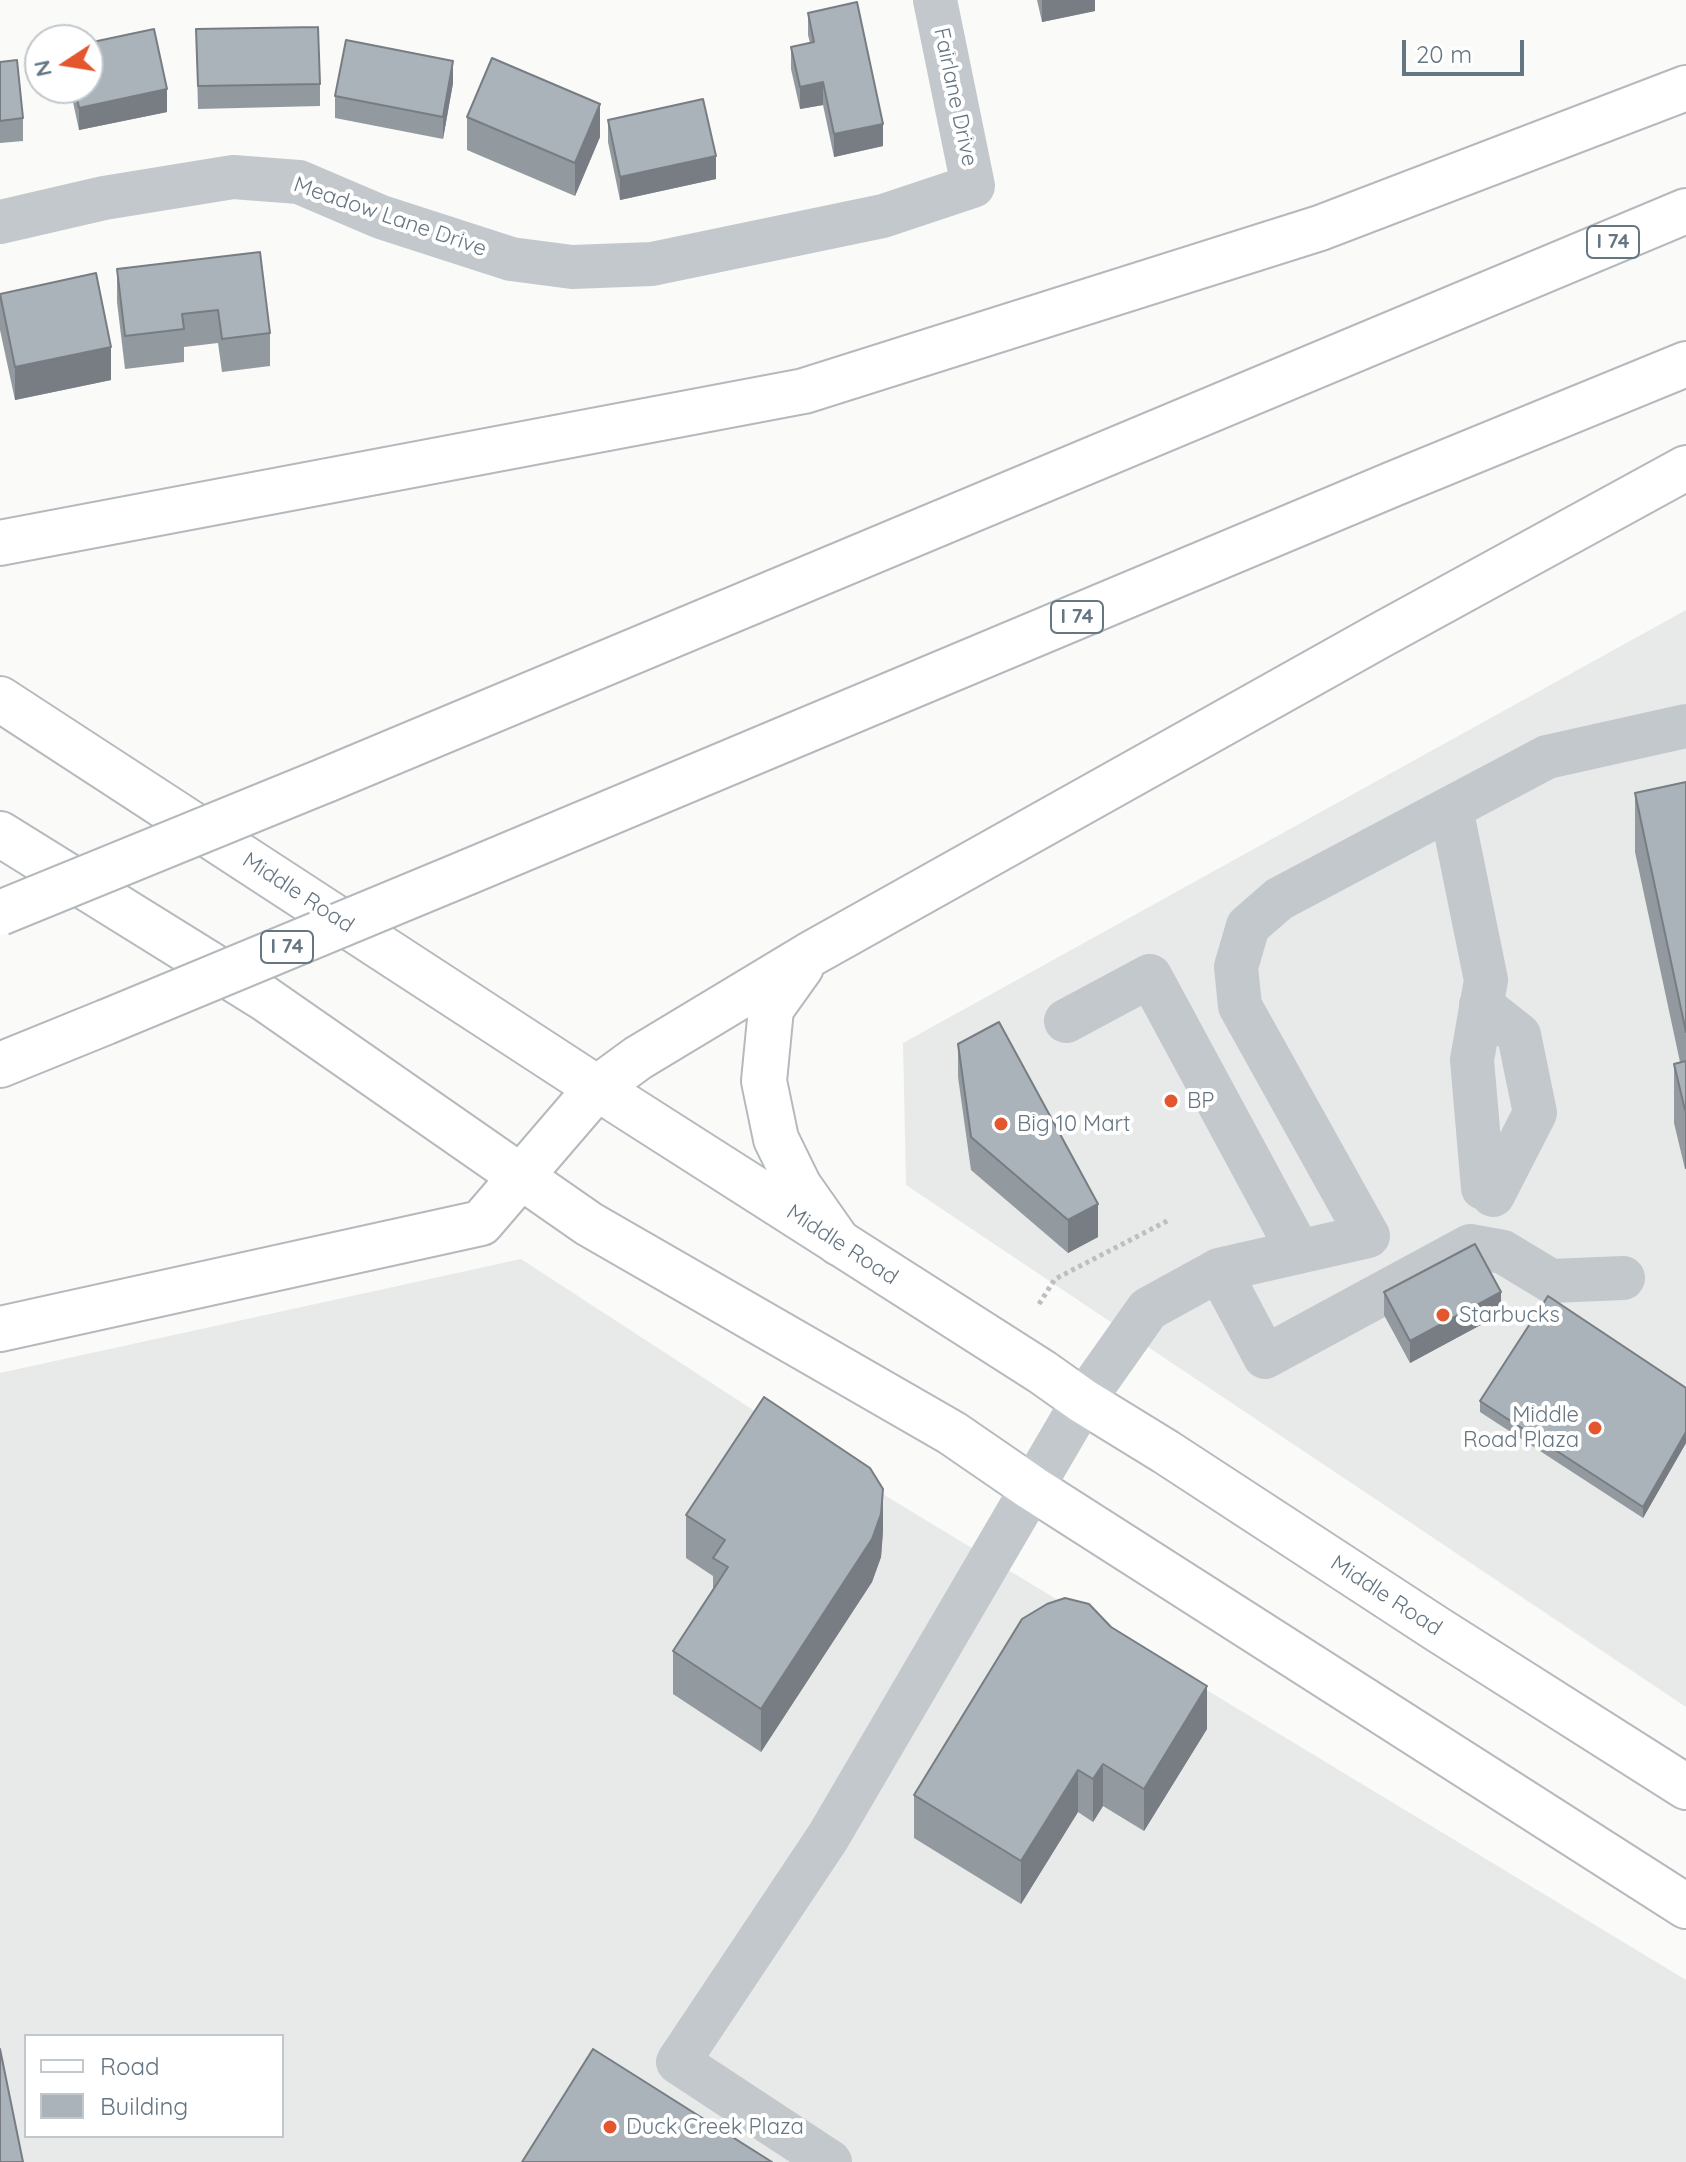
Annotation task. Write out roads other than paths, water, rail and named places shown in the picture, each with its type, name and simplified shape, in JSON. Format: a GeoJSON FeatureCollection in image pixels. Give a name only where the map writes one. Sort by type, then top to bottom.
{"type":"FeatureCollection","features":[{"type":"Feature","properties":{"kind":"main road"},"geometry":{"type":"LineString","coordinates":[[0,543],[804,391],[1320,228],[1686,88]]}},
{"type":"Feature","properties":{"kind":"main road","name":"I 74"},"geometry":{"type":"LineString","coordinates":[[0,913],[326,780],[1686,211]]}},
{"type":"Feature","properties":{"kind":"main road","name":"I 74"},"geometry":{"type":"LineString","coordinates":[[0,1065],[1686,364]]}},
{"type":"Feature","properties":{"kind":"main road"},"geometry":{"type":"LineString","coordinates":[[0,1329],[481,1223],[597,1088],[638,1058],[809,955],[1686,468]]}},
{"type":"Feature","properties":{"kind":"main road","name":"Middle Road"},"geometry":{"type":"LineString","coordinates":[[0,699],[597,1088],[1686,1787]]}},
{"type":"Feature","properties":{"kind":"main road"},"geometry":{"type":"LineString","coordinates":[[0,834],[264,998],[589,1224],[952,1433],[1032,1488],[1686,1906]]}},
{"type":"Feature","properties":{"kind":"main road"},"geometry":{"type":"LineString","coordinates":[[809,955],[771,1009],[764,1081],[776,1139],[799,1186],[839,1243]]}},
{"type":"Feature","properties":{"kind":"street","name":"Fairlane Drive"},"geometry":{"type":"LineString","coordinates":[[780,238],[883,216],[973,186],[935,0]]}},
{"type":"Feature","properties":{"kind":"street","name":"Meadow Lane Drive"},"geometry":{"type":"LineString","coordinates":[[0,222],[104,198],[233,177],[299,182],[381,217],[511,259],[572,267],[652,264],[780,238]]}},
{"type":"Feature","properties":{"kind":"street"},"geometry":{"type":"LineString","coordinates":[[830,2162],[678,2062],[828,1837],[1083,1401],[1148,1309],[1219,1270],[1368,1236],[1240,1006],[1236,967],[1248,926],[1279,899],[1547,757],[1686,726]]}},
{"type":"Feature","properties":{"kind":"street"},"geometry":{"type":"LineString","coordinates":[[1451,808],[1486,980],[1481,1005],[1472,1060],[1488,1192],[1535,1113],[1519,1035],[1481,1005]]}},
{"type":"Feature","properties":{"kind":"street"},"geometry":{"type":"LineString","coordinates":[[1066,1021],[1150,976],[1299,1252]]}},
{"type":"Feature","properties":{"kind":"street"},"geometry":{"type":"LineString","coordinates":[[1199,1067],[1257,1037]]}},
{"type":"Feature","properties":{"kind":"street"},"geometry":{"type":"LineString","coordinates":[[1219,1270],[1265,1357],[1470,1246],[1503,1252],[1551,1281],[1623,1278]]}},
{"type":"Feature","properties":{"kind":"place","name":"BP"},"geometry":{"type":"Point","coordinates":[1171,1101]}},
{"type":"Feature","properties":{"kind":"place","name":"Big 10 Mart"},"geometry":{"type":"Point","coordinates":[1001,1124]}},
{"type":"Feature","properties":{"kind":"place","name":"Starbucks"},"geometry":{"type":"Point","coordinates":[1443,1315]}},
{"type":"Feature","properties":{"kind":"place","name":"Middle Road Plaza"},"geometry":{"type":"Point","coordinates":[1595,1428]}},
{"type":"Feature","properties":{"kind":"place","name":"Duck Creek Plaza"},"geometry":{"type":"Point","coordinates":[610,2127]}}]}
